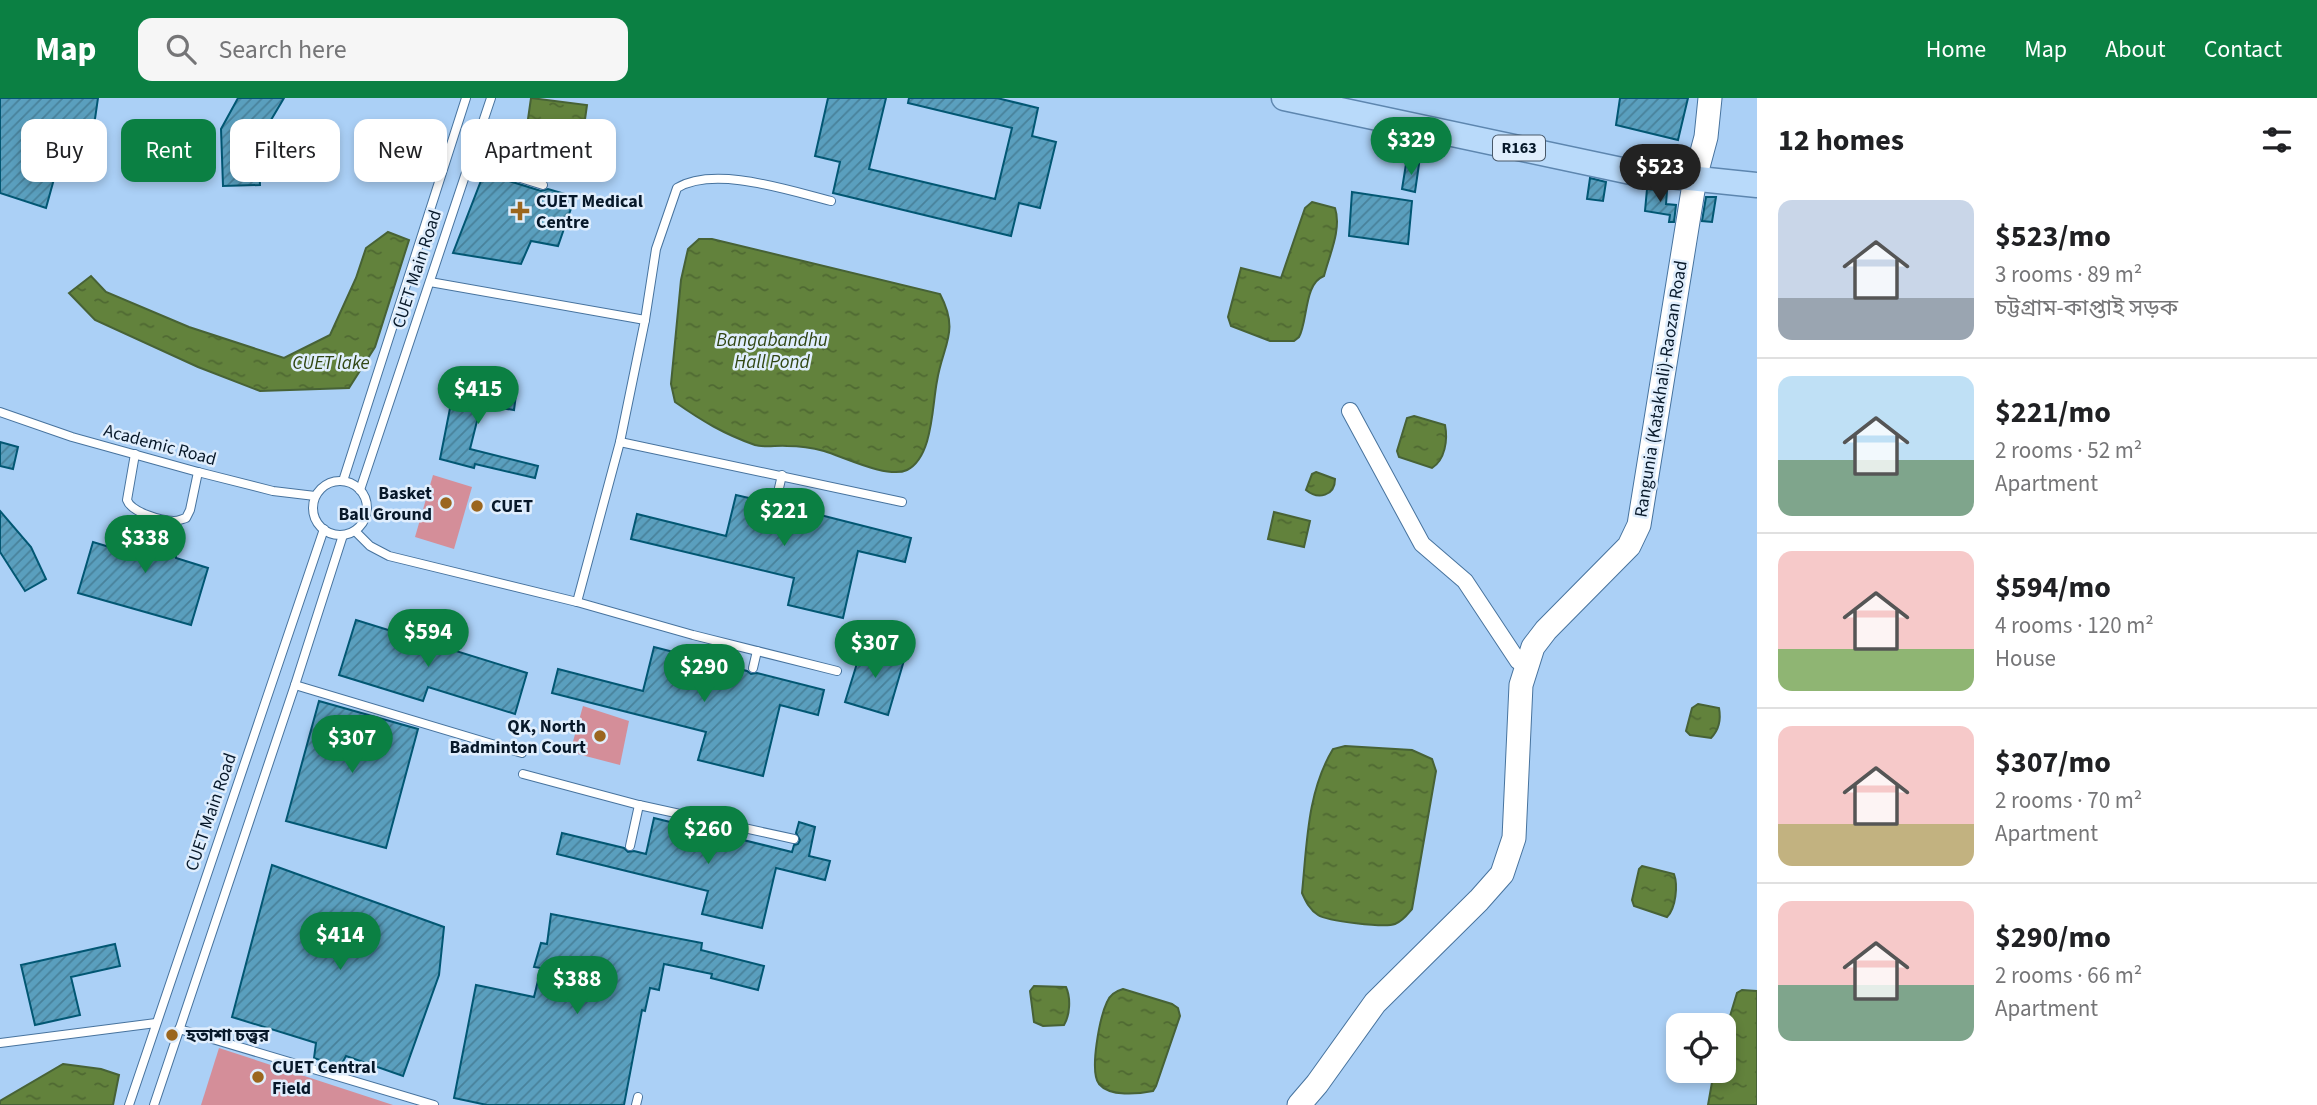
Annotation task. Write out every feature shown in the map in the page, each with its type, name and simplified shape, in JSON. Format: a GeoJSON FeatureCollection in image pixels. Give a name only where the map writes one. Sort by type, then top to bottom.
{"type":"FeatureCollection","features":[{"type":"Feature","properties":{"kind":"main road","name":"R163"},"geometry":{"type":"LineString","coordinates":[[1284,98],[1631,172],[1757,185]]}},
{"type":"Feature","properties":{"kind":"main road","name":"Rangunia (Katakhali)-Raozan Road"},"geometry":{"type":"LineString","coordinates":[[1299,1105],[1375,1003],[1502,874],[1514,838],[1521,685],[1533,647],[1546,630],[1629,546],[1639,525],[1695,178],[1706,137],[1710,98]]}},
{"type":"Feature","properties":{"kind":"street"},"geometry":{"type":"LineString","coordinates":[[1350,411],[1422,544],[1465,581],[1518,661],[1526,666]]}},
{"type":"Feature","properties":{"kind":"lane","name":"CUET Main Road"},"geometry":{"type":"LineString","coordinates":[[343,481],[466,98]]}},
{"type":"Feature","properties":{"kind":"lane","name":"CUET Main Road"},"geometry":{"type":"LineString","coordinates":[[484,119],[491,98]]}},
{"type":"Feature","properties":{"kind":"lane"},"geometry":{"type":"LineString","coordinates":[[577,602],[620,442],[645,320],[656,249],[677,188],[685,183],[708,179],[747,182],[831,201]]}},
{"type":"Feature","properties":{"kind":"lane","name":"CUET Main Road"},"geometry":{"type":"LineString","coordinates":[[360,490],[462,182]]}},
{"type":"Feature","properties":{"kind":"lane"},"geometry":{"type":"LineString","coordinates":[[531,182],[543,186]]}},
{"type":"Feature","properties":{"kind":"lane"},"geometry":{"type":"LineString","coordinates":[[430,282],[645,320]]}},
{"type":"Feature","properties":{"kind":"lane","name":"Academic Road"},"geometry":{"type":"LineString","coordinates":[[0,412],[72,438],[198,472],[273,491],[315,496]]}},
{"type":"Feature","properties":{"kind":"lane"},"geometry":{"type":"LineString","coordinates":[[620,442],[902,502]]}},
{"type":"Feature","properties":{"kind":"lane"},"geometry":{"type":"LineString","coordinates":[[135,454],[127,500],[135,511],[173,521],[186,518],[198,472]]}},
{"type":"Feature","properties":{"kind":"lane"},"geometry":{"type":"LineString","coordinates":[[776,502],[782,475]]}},
{"type":"Feature","properties":{"kind":"lane"},"geometry":{"type":"LineString","coordinates":[[343,481],[353,483],[367,501],[364,521],[355,531],[343,535],[324,529],[314,514],[313,505],[315,496],[327,484],[343,481]]}},
{"type":"Feature","properties":{"kind":"lane","name":"CUET Main Road"},"geometry":{"type":"LineString","coordinates":[[130,1105],[324,529]]}},
{"type":"Feature","properties":{"kind":"lane"},"geometry":{"type":"LineString","coordinates":[[355,531],[370,547],[389,555],[836,671]]}},
{"type":"Feature","properties":{"kind":"lane"},"geometry":{"type":"LineString","coordinates":[[154,1105],[343,535]]}},
{"type":"Feature","properties":{"kind":"lane"},"geometry":{"type":"LineString","coordinates":[[753,668],[757,650]]}},
{"type":"Feature","properties":{"kind":"lane"},"geometry":{"type":"LineString","coordinates":[[295,685],[523,753]]}},
{"type":"Feature","properties":{"kind":"lane"},"geometry":{"type":"LineString","coordinates":[[523,774],[639,805],[794,839]]}},
{"type":"Feature","properties":{"kind":"lane"},"geometry":{"type":"LineString","coordinates":[[630,846],[639,805]]}},
{"type":"Feature","properties":{"kind":"lane"},"geometry":{"type":"LineString","coordinates":[[0,1043],[156,1023]]}},
{"type":"Feature","properties":{"kind":"lane"},"geometry":{"type":"LineString","coordinates":[[180,1029],[434,1105]]}},
{"type":"Feature","properties":{"kind":"shaded area","name":"Basket Ball Ground"},"geometry":{"type":"Polygon","coordinates":[[[433,475],[472,487],[454,549],[415,537],[433,475]]]}},
{"type":"Feature","properties":{"kind":"shaded area","name":"QK, North Badminton Court"},"geometry":{"type":"Polygon","coordinates":[[[583,706],[629,721],[620,765],[570,752],[583,706]]]}},
{"type":"Feature","properties":{"kind":"shaded area","name":"CUET Central Field"},"geometry":{"type":"Polygon","coordinates":[[[219,1048],[393,1105],[201,1105],[219,1048]]]}},
{"type":"Feature","properties":{"kind":"water"},"geometry":{"type":"Polygon","coordinates":[[[531,98],[587,105],[585,119],[528,119],[531,98]]]}},
{"type":"Feature","properties":{"kind":"water"},"geometry":{"type":"Polygon","coordinates":[[[1312,202],[1335,208],[1337,225],[1324,276],[1313,286],[1299,337],[1294,341],[1270,341],[1231,326],[1228,317],[1241,268],[1281,278],[1305,208],[1312,202]]]}},
{"type":"Feature","properties":{"kind":"water","name":"CUET lake"},"geometry":{"type":"Polygon","coordinates":[[[388,232],[409,240],[375,347],[349,388],[260,391],[198,367],[95,320],[69,293],[91,276],[106,292],[189,327],[284,358],[330,335],[356,278],[366,248],[388,232]]]}},
{"type":"Feature","properties":{"kind":"water","name":"Bangabandhu Hall Pond"},"geometry":{"type":"Polygon","coordinates":[[[699,239],[712,239],[940,294],[949,318],[948,338],[937,381],[927,443],[916,463],[907,470],[889,472],[815,449],[755,445],[714,426],[675,402],[671,384],[681,280],[688,249],[699,239]]]}},
{"type":"Feature","properties":{"kind":"water"},"geometry":{"type":"Polygon","coordinates":[[[1414,416],[1445,425],[1444,449],[1440,460],[1432,468],[1399,457],[1397,451],[1407,418],[1414,416]]]}},
{"type":"Feature","properties":{"kind":"water"},"geometry":{"type":"Polygon","coordinates":[[[1316,472],[1335,479],[1332,489],[1325,495],[1316,495],[1306,490],[1312,474],[1316,472]]]}},
{"type":"Feature","properties":{"kind":"water"},"geometry":{"type":"Polygon","coordinates":[[[1274,512],[1310,521],[1304,547],[1268,539],[1274,512]]]}},
{"type":"Feature","properties":{"kind":"water"},"geometry":{"type":"Polygon","coordinates":[[[1698,704],[1719,708],[1719,724],[1711,738],[1690,735],[1686,731],[1692,708],[1698,704]]]}},
{"type":"Feature","properties":{"kind":"water"},"geometry":{"type":"Polygon","coordinates":[[[1345,746],[1412,750],[1432,759],[1436,771],[1412,909],[1403,920],[1395,924],[1344,922],[1323,917],[1313,911],[1302,893],[1307,837],[1318,783],[1333,749],[1345,746]]]}},
{"type":"Feature","properties":{"kind":"water"},"geometry":{"type":"Polygon","coordinates":[[[1642,866],[1674,874],[1675,896],[1667,917],[1634,906],[1632,900],[1642,866]]]}},
{"type":"Feature","properties":{"kind":"water"},"geometry":{"type":"Polygon","coordinates":[[[1034,986],[1066,987],[1069,1006],[1064,1025],[1043,1026],[1034,1022],[1030,991],[1034,986]]]}},
{"type":"Feature","properties":{"kind":"water"},"geometry":{"type":"Polygon","coordinates":[[[1123,989],[1178,1008],[1180,1016],[1153,1091],[1117,1093],[1104,1088],[1096,1077],[1097,1044],[1104,1009],[1108,999],[1123,989]]]}},
{"type":"Feature","properties":{"kind":"water"},"geometry":{"type":"Polygon","coordinates":[[[1742,990],[1757,991],[1757,1105],[1708,1105],[1712,1083],[1736,1083],[1736,1013],[1731,1013],[1737,993],[1742,990]]]}},
{"type":"Feature","properties":{"kind":"water"},"geometry":{"type":"Polygon","coordinates":[[[63,1064],[101,1069],[119,1075],[113,1105],[0,1105],[0,1101],[63,1064]]]}},
{"type":"Feature","properties":{"kind":"building"},"geometry":{"type":"Polygon","coordinates":[[[0,98],[98,98],[95,119],[21,119],[21,182],[53,182],[46,208],[0,193],[0,98]]]}},
{"type":"Feature","properties":{"kind":"building"},"geometry":{"type":"Polygon","coordinates":[[[238,98],[284,98],[272,119],[230,119],[230,182],[260,182],[260,185],[223,186],[221,129],[238,98]]]}},
{"type":"Feature","properties":{"kind":"building"},"geometry":{"type":"Polygon","coordinates":[[[828,98],[886,98],[869,169],[995,199],[1012,128],[908,103],[909,98],[997,98],[1038,108],[1032,136],[1056,142],[1040,208],[1019,203],[1011,236],[833,193],[840,162],[815,156],[828,98]]]}},
{"type":"Feature","properties":{"kind":"building"},"geometry":{"type":"Polygon","coordinates":[[[1620,98],[1688,98],[1678,140],[1616,125],[1620,98]]]}},
{"type":"Feature","properties":{"kind":"building"},"geometry":{"type":"Polygon","coordinates":[[[1406,164],[1419,164],[1415,192],[1402,189],[1406,164]]]}},
{"type":"Feature","properties":{"kind":"building"},"geometry":{"type":"Polygon","coordinates":[[[1590,178],[1606,182],[1603,201],[1587,199],[1590,178]]]}},
{"type":"Feature","properties":{"kind":"building","name":"CUET Medical Centre"},"geometry":{"type":"Polygon","coordinates":[[[481,182],[512,182],[541,191],[548,189],[575,197],[558,246],[531,241],[521,264],[453,253],[481,182]]]}},
{"type":"Feature","properties":{"kind":"building"},"geometry":{"type":"Polygon","coordinates":[[[1647,189],[1667,191],[1666,204],[1676,205],[1674,222],[1669,222],[1670,215],[1645,211],[1647,189]]]}},
{"type":"Feature","properties":{"kind":"building"},"geometry":{"type":"Polygon","coordinates":[[[1352,192],[1412,201],[1408,244],[1349,236],[1352,192]]]}},
{"type":"Feature","properties":{"kind":"building"},"geometry":{"type":"Polygon","coordinates":[[[1706,197],[1716,197],[1712,222],[1702,221],[1706,197]]]}},
{"type":"Feature","properties":{"kind":"building"},"geometry":{"type":"Polygon","coordinates":[[[456,378],[517,387],[514,410],[481,405],[470,449],[538,466],[535,478],[475,464],[474,468],[440,459],[456,378]]]}},
{"type":"Feature","properties":{"kind":"building"},"geometry":{"type":"Polygon","coordinates":[[[0,442],[18,447],[13,469],[0,466],[0,442]]]}},
{"type":"Feature","properties":{"kind":"building"},"geometry":{"type":"Polygon","coordinates":[[[736,495],[770,503],[774,507],[781,505],[911,538],[905,562],[858,551],[843,618],[788,605],[794,578],[631,539],[637,514],[726,536],[736,495]]]}},
{"type":"Feature","properties":{"kind":"building"},"geometry":{"type":"Polygon","coordinates":[[[0,511],[31,547],[46,579],[25,591],[0,552],[0,511]]]}},
{"type":"Feature","properties":{"kind":"building"},"geometry":{"type":"Polygon","coordinates":[[[147,525],[175,540],[176,558],[208,568],[191,625],[78,593],[93,542],[116,549],[121,533],[128,527],[147,525]]]}},
{"type":"Feature","properties":{"kind":"building"},"geometry":{"type":"Polygon","coordinates":[[[356,620],[527,673],[515,714],[428,687],[423,701],[339,675],[356,620]]]}},
{"type":"Feature","properties":{"kind":"building"},"geometry":{"type":"Polygon","coordinates":[[[863,644],[905,657],[888,715],[845,702],[863,644]]]}},
{"type":"Feature","properties":{"kind":"building"},"geometry":{"type":"Polygon","coordinates":[[[654,647],[751,674],[757,673],[824,690],[818,715],[780,705],[763,776],[698,760],[706,732],[552,693],[558,669],[643,691],[654,647]]]}},
{"type":"Feature","properties":{"kind":"building"},"geometry":{"type":"Polygon","coordinates":[[[319,701],[418,729],[386,848],[286,821],[319,701]]]}},
{"type":"Feature","properties":{"kind":"building"},"geometry":{"type":"Polygon","coordinates":[[[654,818],[792,852],[794,845],[800,840],[796,833],[799,822],[815,827],[809,856],[830,861],[825,880],[776,868],[762,928],[702,914],[708,891],[557,854],[562,833],[624,848],[628,852],[646,854],[654,818]]]}},
{"type":"Feature","properties":{"kind":"building"},"geometry":{"type":"Polygon","coordinates":[[[272,865],[444,927],[439,975],[403,1076],[346,1056],[340,1067],[314,1058],[316,1043],[232,1017],[272,865]]]}},
{"type":"Feature","properties":{"kind":"building"},"geometry":{"type":"Polygon","coordinates":[[[551,914],[702,943],[701,950],[764,966],[758,990],[711,978],[712,974],[664,964],[659,990],[650,988],[645,1011],[642,1010],[624,1105],[487,1105],[454,1098],[476,985],[534,997],[541,968],[534,967],[541,943],[547,944],[551,914]]]}},
{"type":"Feature","properties":{"kind":"building"},"geometry":{"type":"Polygon","coordinates":[[[115,944],[120,966],[71,977],[80,1015],[35,1025],[21,965],[115,944]]]}},
{"type":"Feature","properties":{"kind":"place","name":"CUET Medical Centre"},"geometry":{"type":"Point","coordinates":[520,211]}},
{"type":"Feature","properties":{"kind":"place","name":"Basket Ball Ground"},"geometry":{"type":"Point","coordinates":[446,503]}},
{"type":"Feature","properties":{"kind":"place","name":"CUET"},"geometry":{"type":"Point","coordinates":[477,506]}},
{"type":"Feature","properties":{"kind":"place","name":"QK, North Badminton Court"},"geometry":{"type":"Point","coordinates":[600,736]}},
{"type":"Feature","properties":{"kind":"place","name":"হতাশা চত্ত্বর"},"geometry":{"type":"Point","coordinates":[172,1035]}},
{"type":"Feature","properties":{"kind":"place","name":"CUET Central Field"},"geometry":{"type":"Point","coordinates":[258,1077]}}]}
